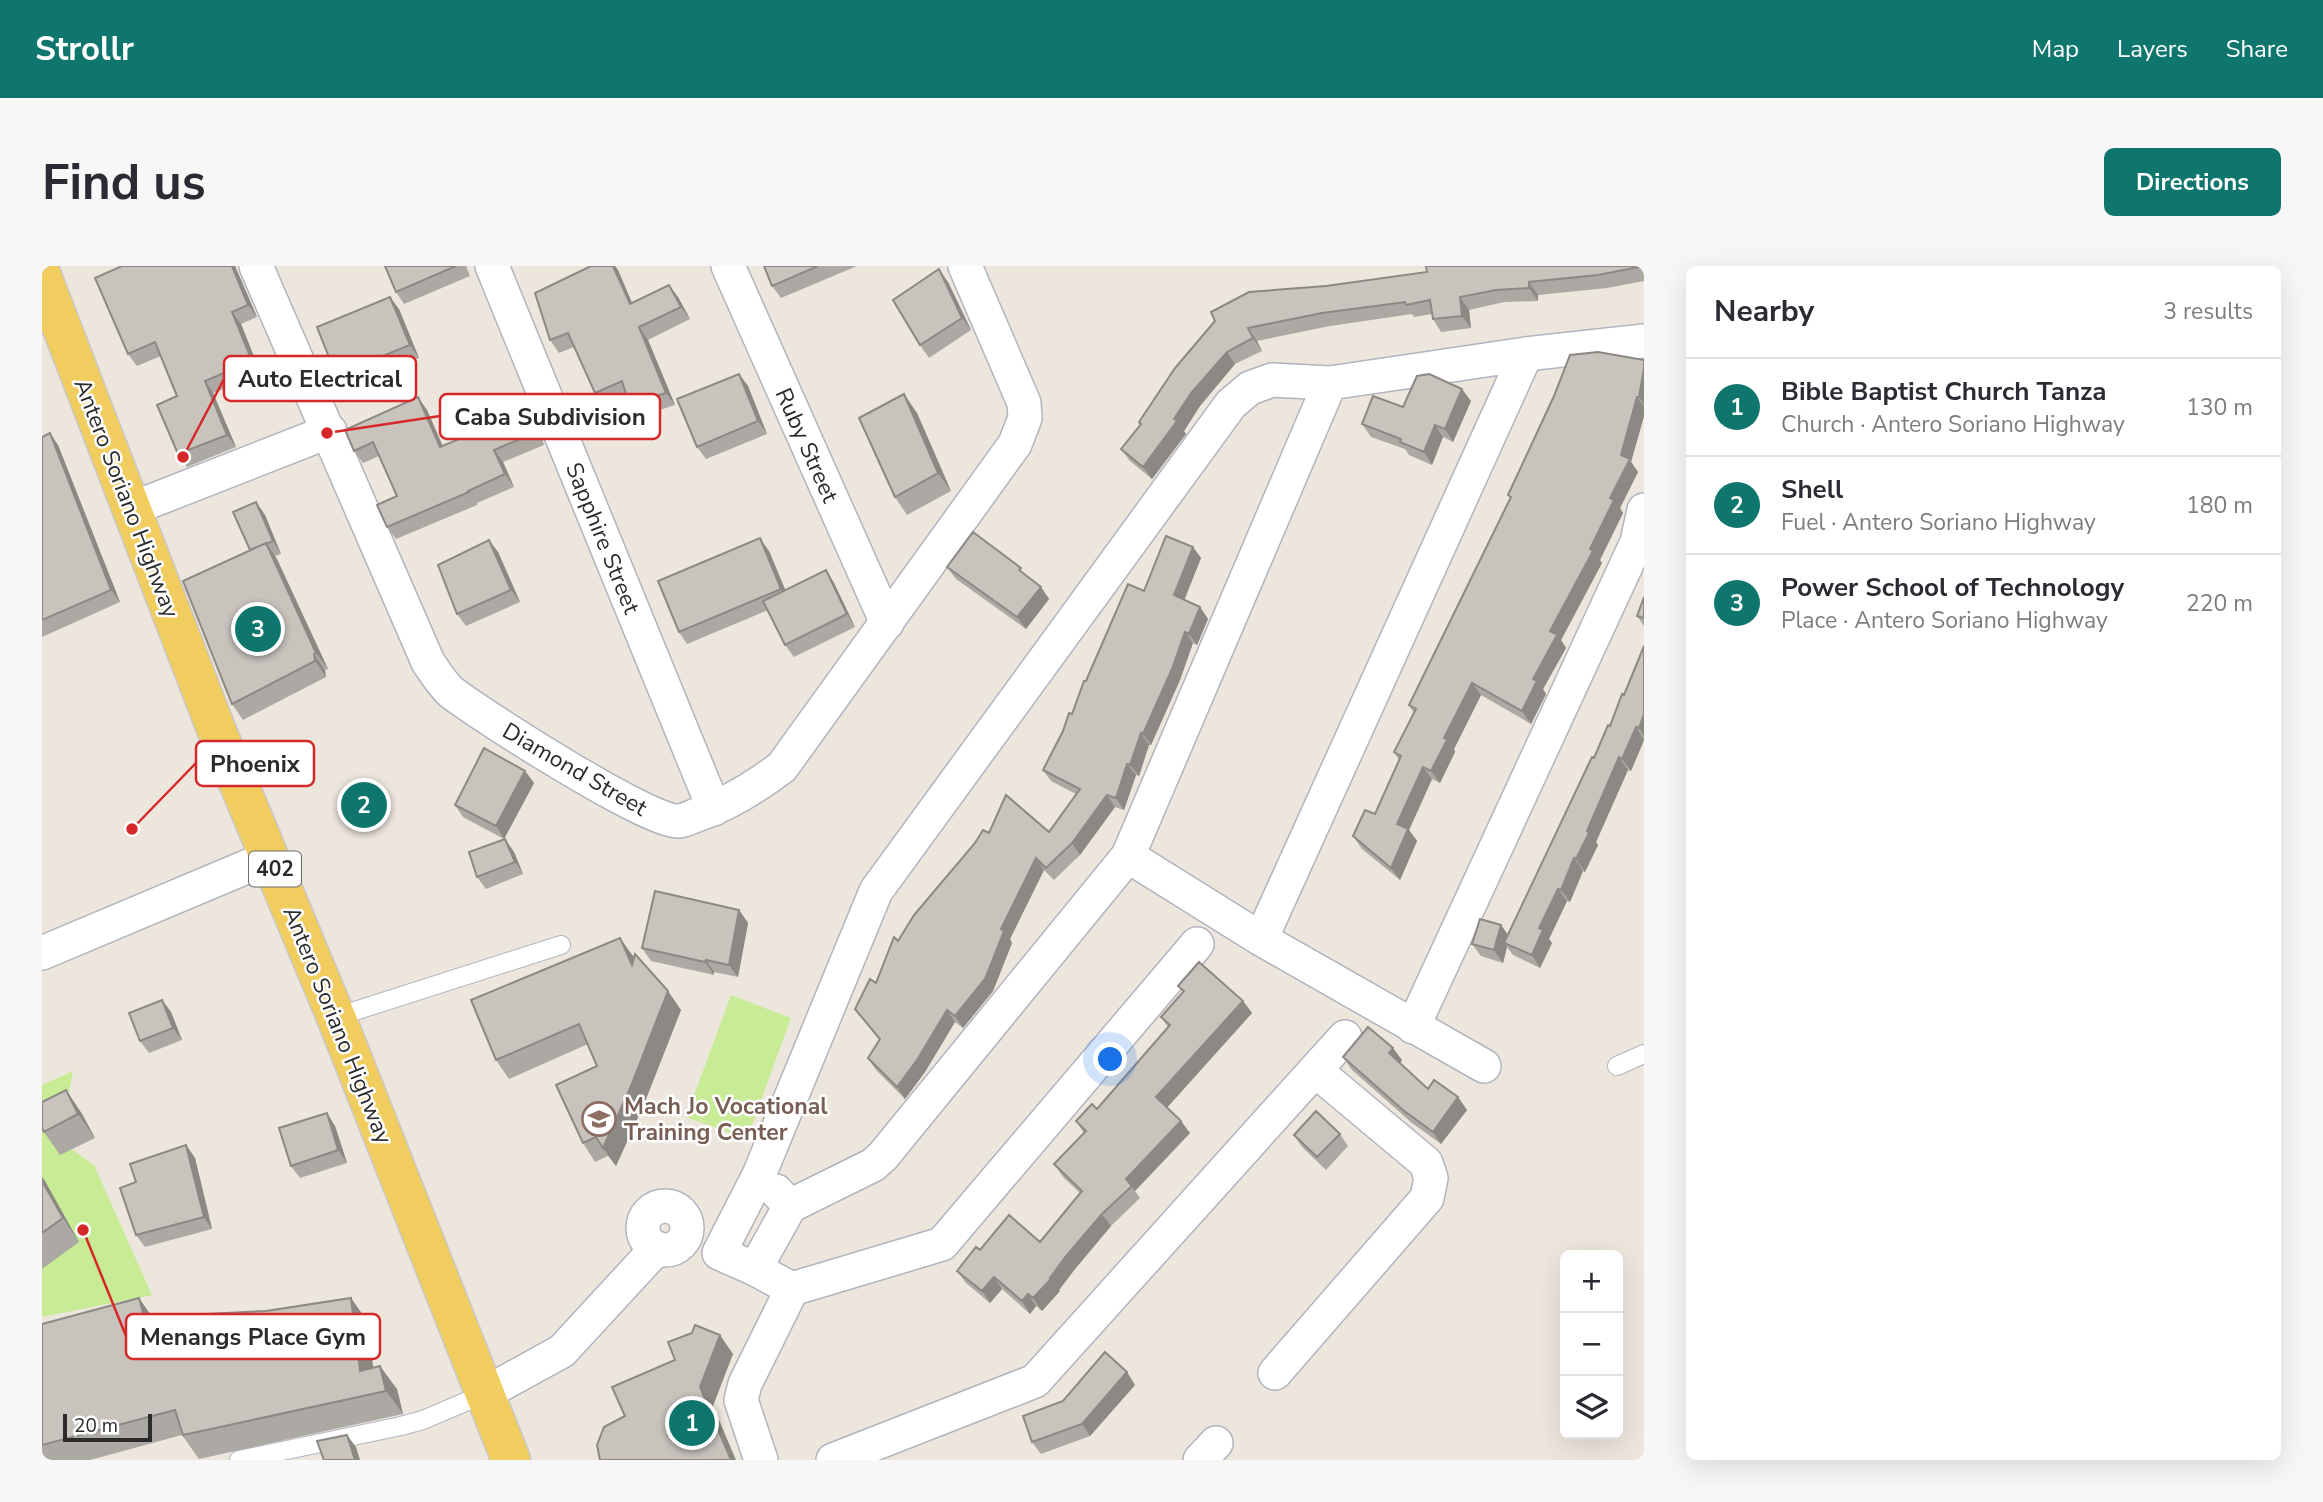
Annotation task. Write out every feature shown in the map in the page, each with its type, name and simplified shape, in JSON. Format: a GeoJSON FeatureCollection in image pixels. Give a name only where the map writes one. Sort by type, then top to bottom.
{"type":"FeatureCollection","features":[{"type":"Feature","properties":{"kind":"main road","name":"Antero Soriano Highway"},"geometry":{"type":"LineString","coordinates":[[42,276],[218,734],[336,1017],[511,1460]]}},
{"type":"Feature","properties":{"kind":"street","name":"Diamond Street"},"geometry":{"type":"LineString","coordinates":[[256,266],[330,431],[428,662],[447,689],[515,735],[650,814],[678,821],[714,810],[750,790],[782,767],[1015,444],[1026,418],[1020,391],[965,266]]}},
{"type":"Feature","properties":{"kind":"street","name":"Sapphire Street"},"geometry":{"type":"LineString","coordinates":[[492,266],[714,810]]}},
{"type":"Feature","properties":{"kind":"street","name":"Ruby Street"},"geometry":{"type":"LineString","coordinates":[[728,266],[887,623]]}},
{"type":"Feature","properties":{"kind":"street"},"geometry":{"type":"LineString","coordinates":[[719,1253],[760,1175],[876,891],[1231,404],[1250,388],[1272,380],[1330,383],[1526,354],[1644,341]]}},
{"type":"Feature","properties":{"kind":"street"},"geometry":{"type":"LineString","coordinates":[[1261,939],[1526,354]]}},
{"type":"Feature","properties":{"kind":"street"},"geometry":{"type":"LineString","coordinates":[[755,1269],[790,1206],[873,1165],[883,1156],[1128,856],[1330,383]]}},
{"type":"Feature","properties":{"kind":"street"},"geometry":{"type":"LineString","coordinates":[[131,509],[330,431]]}},
{"type":"Feature","properties":{"kind":"street"},"geometry":{"type":"LineString","coordinates":[[1413,1027],[1637,542],[1644,510]]}},
{"type":"Feature","properties":{"kind":"street"},"geometry":{"type":"LineString","coordinates":[[1128,856],[1261,939],[1484,1066]]}},
{"type":"Feature","properties":{"kind":"street"},"geometry":{"type":"LineString","coordinates":[[42,953],[270,857]]}},
{"type":"Feature","properties":{"kind":"street"},"geometry":{"type":"LineString","coordinates":[[484,1394],[562,1351],[670,1245],[719,1253],[792,1289],[942,1244],[1197,944]]}},
{"type":"Feature","properties":{"kind":"street"},"geometry":{"type":"LineString","coordinates":[[834,1460],[1035,1381],[1345,1037]]}},
{"type":"Feature","properties":{"kind":"street"},"geometry":{"type":"LineString","coordinates":[[1275,1373],[1427,1198],[1431,1178],[1426,1163],[1316,1071]]}},
{"type":"Feature","properties":{"kind":"street"},"geometry":{"type":"LineString","coordinates":[[760,1175],[790,1206]]}},
{"type":"Feature","properties":{"kind":"street"},"geometry":{"type":"LineString","coordinates":[[761,1460],[741,1400],[745,1384],[792,1289]]}},
{"type":"Feature","properties":{"kind":"lane"},"geometry":{"type":"LineString","coordinates":[[336,1017],[561,945]]}},
{"type":"Feature","properties":{"kind":"lane"},"geometry":{"type":"LineString","coordinates":[[1617,1066],[1644,1054]]}},
{"type":"Feature","properties":{"kind":"lane"},"geometry":{"type":"LineString","coordinates":[[239,1460],[401,1426],[423,1420],[484,1394]]}},
{"type":"Feature","properties":{"kind":"green space"},"geometry":{"type":"Polygon","coordinates":[[[731,995],[791,1018],[747,1139],[686,1117],[731,995]]]}},
{"type":"Feature","properties":{"kind":"green space"},"geometry":{"type":"Polygon","coordinates":[[[73,1071],[60,1141],[94,1165],[152,1295],[42,1317],[42,1085],[73,1071]]]}},
{"type":"Feature","properties":{"kind":"building"},"geometry":{"type":"Polygon","coordinates":[[[122,266],[232,266],[248,305],[232,312],[252,361],[205,381],[227,435],[178,454],[157,405],[177,396],[155,342],[128,354],[95,278],[122,266]]]}},
{"type":"Feature","properties":{"kind":"building"},"geometry":{"type":"Polygon","coordinates":[[[385,266],[456,266],[396,292],[385,266]]]}},
{"type":"Feature","properties":{"kind":"building"},"geometry":{"type":"Polygon","coordinates":[[[591,266],[613,266],[630,304],[669,285],[681,307],[639,327],[666,393],[629,404],[622,381],[595,393],[568,333],[550,340],[535,293],[591,266]]]}},
{"type":"Feature","properties":{"kind":"building"},"geometry":{"type":"Polygon","coordinates":[[[764,266],[818,266],[772,286],[764,266]]]}},
{"type":"Feature","properties":{"kind":"building"},"geometry":{"type":"Polygon","coordinates":[[[1426,266],[1644,266],[1598,275],[1529,282],[1529,288],[1496,290],[1460,297],[1462,316],[1433,319],[1430,300],[1322,313],[1248,328],[1253,338],[1227,352],[1191,393],[1174,419],[1177,421],[1143,467],[1121,449],[1141,424],[1139,422],[1175,368],[1215,321],[1211,312],[1249,292],[1326,286],[1427,272],[1426,266]]]}},
{"type":"Feature","properties":{"kind":"building"},"geometry":{"type":"Polygon","coordinates":[[[939,269],[962,318],[920,345],[893,300],[939,269]]]}},
{"type":"Feature","properties":{"kind":"building"},"geometry":{"type":"Polygon","coordinates":[[[390,297],[410,345],[336,375],[317,327],[390,297]]]}},
{"type":"Feature","properties":{"kind":"building"},"geometry":{"type":"Polygon","coordinates":[[[1598,352],[1644,360],[1639,397],[1621,455],[1630,459],[1610,498],[1614,500],[1590,549],[1593,551],[1550,631],[1557,635],[1533,679],[1537,681],[1522,711],[1472,683],[1444,738],[1447,740],[1431,771],[1423,767],[1397,824],[1408,829],[1391,868],[1353,836],[1365,810],[1375,814],[1401,756],[1394,752],[1416,709],[1409,705],[1511,497],[1508,495],[1570,355],[1598,352]]]}},
{"type":"Feature","properties":{"kind":"building"},"geometry":{"type":"Polygon","coordinates":[[[739,374],[758,421],[697,447],[677,399],[739,374]]]}},
{"type":"Feature","properties":{"kind":"building"},"geometry":{"type":"Polygon","coordinates":[[[1429,374],[1462,389],[1445,429],[1435,425],[1424,452],[1400,442],[1401,439],[1362,424],[1373,396],[1403,407],[1417,376],[1429,374]]]}},
{"type":"Feature","properties":{"kind":"building"},"geometry":{"type":"Polygon","coordinates":[[[904,394],[938,473],[895,497],[859,418],[904,394]]]}},
{"type":"Feature","properties":{"kind":"building"},"geometry":{"type":"Polygon","coordinates":[[[418,397],[440,447],[527,411],[536,432],[494,450],[505,474],[387,527],[377,505],[397,496],[373,442],[354,451],[345,430],[418,397]]]}},
{"type":"Feature","properties":{"kind":"building"},"geometry":{"type":"Polygon","coordinates":[[[50,433],[111,590],[42,620],[42,437],[50,433]]]}},
{"type":"Feature","properties":{"kind":"building"},"geometry":{"type":"Polygon","coordinates":[[[256,502],[273,541],[250,550],[233,512],[256,502]]]}},
{"type":"Feature","properties":{"kind":"building"},"geometry":{"type":"Polygon","coordinates":[[[973,532],[1021,568],[1019,570],[1041,587],[1017,617],[947,567],[973,532]]]}},
{"type":"Feature","properties":{"kind":"building"},"geometry":{"type":"Polygon","coordinates":[[[1166,536],[1193,547],[1174,595],[1200,607],[1189,634],[1185,632],[1172,669],[1143,734],[1141,733],[1130,765],[1127,764],[1116,798],[1107,795],[1072,843],[1046,868],[1036,858],[1001,929],[1004,931],[985,979],[955,1016],[947,1010],[897,1087],[868,1058],[880,1039],[855,1009],[870,979],[876,983],[894,937],[898,941],[914,915],[983,830],[989,833],[1006,795],[1049,832],[1080,789],[1043,770],[1069,713],[1072,714],[1128,584],[1144,591],[1166,536]]]}},
{"type":"Feature","properties":{"kind":"building"},"geometry":{"type":"Polygon","coordinates":[[[760,538],[781,589],[679,632],[658,581],[760,538]]]}},
{"type":"Feature","properties":{"kind":"building"},"geometry":{"type":"Polygon","coordinates":[[[489,540],[511,590],[457,614],[438,565],[489,540]]]}},
{"type":"Feature","properties":{"kind":"building"},"geometry":{"type":"Polygon","coordinates":[[[266,543],[316,653],[315,661],[232,704],[183,581],[266,543]]]}},
{"type":"Feature","properties":{"kind":"building"},"geometry":{"type":"Polygon","coordinates":[[[826,570],[847,614],[785,645],[763,601],[826,570]]]}},
{"type":"Feature","properties":{"kind":"building"},"geometry":{"type":"Polygon","coordinates":[[[1644,597],[1644,618],[1637,616],[1644,597]]]}},
{"type":"Feature","properties":{"kind":"building"},"geometry":{"type":"Polygon","coordinates":[[[1644,646],[1644,714],[1639,728],[1636,727],[1622,759],[1619,757],[1587,831],[1589,833],[1539,928],[1543,930],[1532,955],[1504,943],[1592,757],[1594,758],[1608,725],[1610,726],[1644,646]]]}},
{"type":"Feature","properties":{"kind":"building"},"geometry":{"type":"Polygon","coordinates":[[[484,748],[525,771],[496,826],[455,805],[484,748]]]}},
{"type":"Feature","properties":{"kind":"building"},"geometry":{"type":"Polygon","coordinates":[[[505,839],[515,862],[477,877],[469,852],[505,839]]]}},
{"type":"Feature","properties":{"kind":"building"},"geometry":{"type":"Polygon","coordinates":[[[655,891],[739,910],[729,965],[642,948],[655,891]]]}},
{"type":"Feature","properties":{"kind":"building"},"geometry":{"type":"Polygon","coordinates":[[[1480,919],[1501,925],[1494,950],[1472,944],[1480,919]]]}},
{"type":"Feature","properties":{"kind":"building"},"geometry":{"type":"Polygon","coordinates":[[[620,938],[632,965],[635,954],[668,991],[631,1086],[603,1148],[596,1137],[583,1143],[556,1085],[597,1066],[579,1024],[496,1060],[471,1000],[620,938]]]}},
{"type":"Feature","properties":{"kind":"building"},"geometry":{"type":"Polygon","coordinates":[[[1199,962],[1243,1001],[1156,1097],[1181,1121],[1126,1179],[1132,1186],[1102,1214],[1033,1298],[1028,1294],[1022,1301],[994,1277],[982,1291],[957,1271],[976,1247],[980,1250],[1009,1215],[1040,1242],[1082,1191],[1054,1164],[1086,1131],[1076,1121],[1092,1104],[1097,1109],[1170,1025],[1161,1017],[1184,991],[1178,986],[1199,962]]]}},
{"type":"Feature","properties":{"kind":"building"},"geometry":{"type":"Polygon","coordinates":[[[162,1000],[173,1028],[140,1041],[129,1013],[162,1000]]]}},
{"type":"Feature","properties":{"kind":"building"},"geometry":{"type":"Polygon","coordinates":[[[1368,1027],[1393,1048],[1389,1053],[1428,1089],[1434,1080],[1458,1097],[1433,1132],[1403,1110],[1343,1057],[1368,1027]]]}},
{"type":"Feature","properties":{"kind":"building"},"geometry":{"type":"Polygon","coordinates":[[[66,1090],[78,1114],[44,1132],[42,1102],[66,1090]]]}},
{"type":"Feature","properties":{"kind":"building"},"geometry":{"type":"Polygon","coordinates":[[[1316,1111],[1340,1134],[1317,1157],[1294,1135],[1316,1111]]]}},
{"type":"Feature","properties":{"kind":"building"},"geometry":{"type":"Polygon","coordinates":[[[327,1113],[338,1150],[291,1166],[279,1128],[327,1113]]]}},
{"type":"Feature","properties":{"kind":"building"},"geometry":{"type":"Polygon","coordinates":[[[186,1145],[204,1217],[136,1235],[120,1188],[136,1182],[130,1164],[186,1145]]]}},
{"type":"Feature","properties":{"kind":"building"},"geometry":{"type":"Polygon","coordinates":[[[42,1181],[63,1218],[42,1233],[42,1181]]]}},
{"type":"Feature","properties":{"kind":"building"},"geometry":{"type":"Polygon","coordinates":[[[139,1298],[144,1317],[266,1311],[351,1298],[360,1371],[380,1366],[386,1391],[183,1435],[175,1410],[42,1445],[42,1324],[139,1298]]]}},
{"type":"Feature","properties":{"kind":"building"},"geometry":{"type":"Polygon","coordinates":[[[695,1325],[720,1335],[700,1387],[731,1460],[600,1460],[597,1445],[604,1427],[625,1416],[612,1387],[675,1360],[668,1342],[692,1333],[695,1325]]]}},
{"type":"Feature","properties":{"kind":"building"},"geometry":{"type":"Polygon","coordinates":[[[1105,1352],[1127,1372],[1082,1424],[1032,1442],[1023,1416],[1063,1401],[1105,1352]]]}},
{"type":"Feature","properties":{"kind":"building"},"geometry":{"type":"Polygon","coordinates":[[[347,1435],[355,1460],[324,1460],[317,1441],[347,1435]]]}},
{"type":"Feature","properties":{"kind":"place","name":"Caba Subdivision"},"geometry":{"type":"Point","coordinates":[327,433]}},
{"type":"Feature","properties":{"kind":"place","name":"Auto Electrical"},"geometry":{"type":"Point","coordinates":[183,457]}},
{"type":"Feature","properties":{"kind":"place","name":"Power School of Technology"},"geometry":{"type":"Point","coordinates":[258,629]}},
{"type":"Feature","properties":{"kind":"place","name":"Shell"},"geometry":{"type":"Point","coordinates":[364,805]}},
{"type":"Feature","properties":{"kind":"place","name":"Phoenix"},"geometry":{"type":"Point","coordinates":[132,829]}},
{"type":"Feature","properties":{"kind":"place","name":"Mach Jo Vocational Training Center"},"geometry":{"type":"Point","coordinates":[599,1119]}},
{"type":"Feature","properties":{"kind":"place","name":"Menangs Place Gym"},"geometry":{"type":"Point","coordinates":[83,1230]}},
{"type":"Feature","properties":{"kind":"place","name":"Bible Baptist Church Tanza"},"geometry":{"type":"Point","coordinates":[692,1423]}}]}
